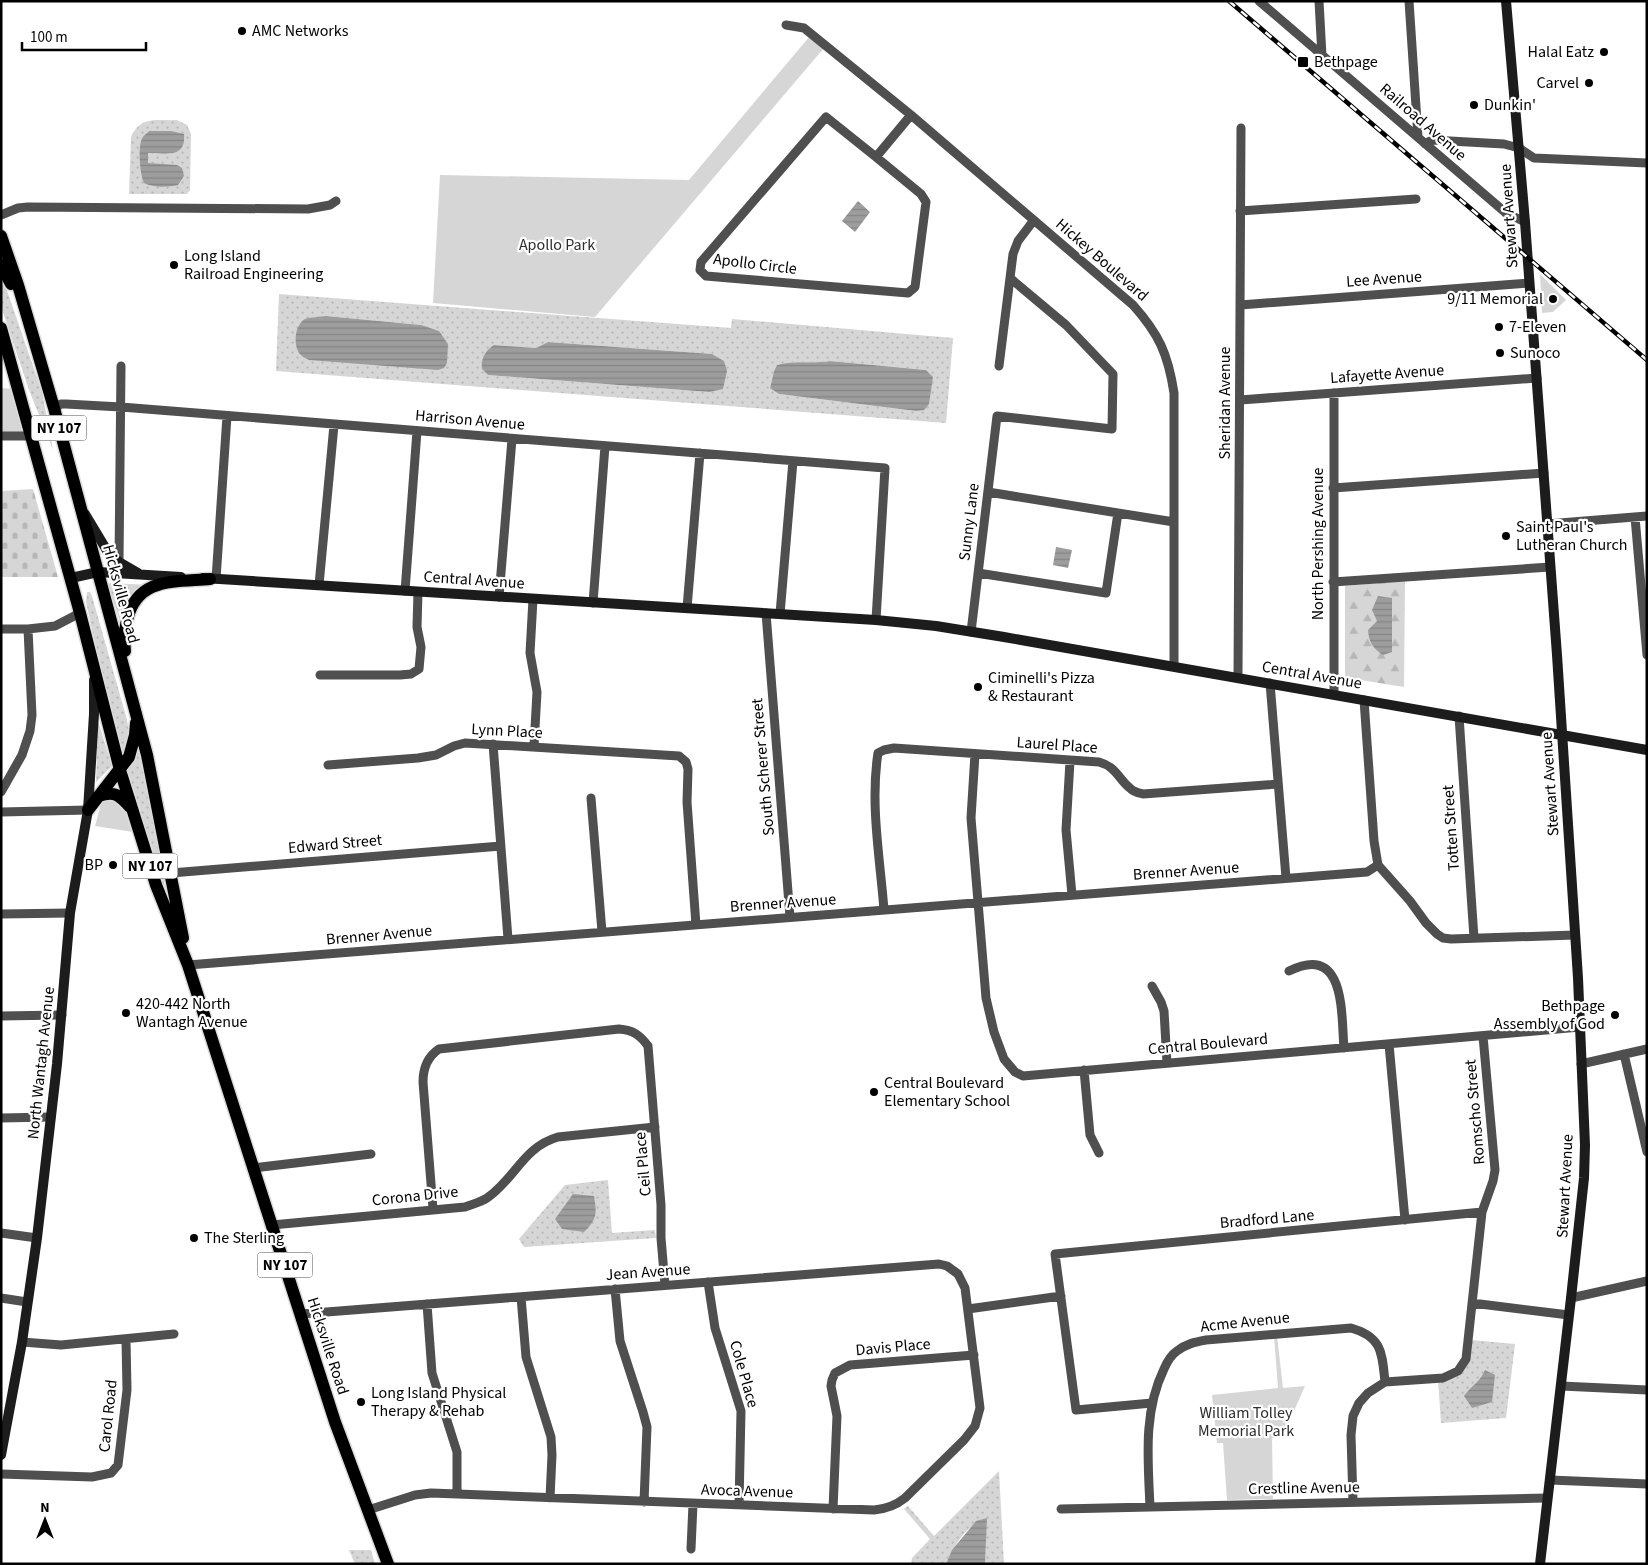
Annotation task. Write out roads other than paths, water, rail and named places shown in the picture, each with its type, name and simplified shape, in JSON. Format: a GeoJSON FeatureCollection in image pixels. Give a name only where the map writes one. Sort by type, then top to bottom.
{"type":"FeatureCollection","features":[{"type":"Feature","properties":{"kind":"main road","name":"Stewart Avenue"},"geometry":{"type":"LineString","coordinates":[[1506,1],[1544,473],[1575,935],[1585,1145],[1584,1178],[1540,1564]]}},
{"type":"Feature","properties":{"kind":"main road","name":"Hicksville Road"},"geometry":{"type":"LineString","coordinates":[[1,236],[27,313],[54,408],[148,755],[188,965]]}},
{"type":"Feature","properties":{"kind":"main road"},"geometry":{"type":"LineString","coordinates":[[1,265],[27,313]]}},
{"type":"Feature","properties":{"kind":"main road","name":"Hicksville Road"},"geometry":{"type":"LineString","coordinates":[[1,328],[32,436],[132,809],[156,885],[188,965],[335,1422],[388,1564]]}},
{"type":"Feature","properties":{"kind":"main road"},"geometry":{"type":"LineString","coordinates":[[80,504],[105,549],[119,562],[141,574]]}},
{"type":"Feature","properties":{"kind":"main road","name":"Central Avenue"},"geometry":{"type":"LineString","coordinates":[[70,578],[98,572],[141,574],[876,620],[971,632],[1174,666],[1647,750]]}},
{"type":"Feature","properties":{"kind":"main road"},"geometry":{"type":"LineString","coordinates":[[128,681],[124,641],[128,613],[134,600],[144,590],[152,586],[172,582],[213,579]]}},
{"type":"Feature","properties":{"kind":"main road","name":"North Wantagh Avenue"},"geometry":{"type":"LineString","coordinates":[[1,1455],[22,1342],[37,1238],[62,1015],[70,913],[88,810],[94,714],[94,672]]}},
{"type":"Feature","properties":{"kind":"main road"},"geometry":{"type":"LineString","coordinates":[[88,810],[129,757],[136,735],[136,712]]}},
{"type":"Feature","properties":{"kind":"main road"},"geometry":{"type":"LineString","coordinates":[[99,796],[107,793],[117,794],[132,809]]}},
{"type":"Feature","properties":{"kind":"street","name":"Railroad Avenue"},"geometry":{"type":"LineString","coordinates":[[1259,1],[1506,213],[1525,222]]}},
{"type":"Feature","properties":{"kind":"street"},"geometry":{"type":"LineString","coordinates":[[1319,1],[1322,56]]}},
{"type":"Feature","properties":{"kind":"street"},"geometry":{"type":"LineString","coordinates":[[1409,1],[1418,137]]}},
{"type":"Feature","properties":{"kind":"street","name":"Hickey Boulevard"},"geometry":{"type":"LineString","coordinates":[[786,25],[804,28],[910,115],[1133,305],[1153,330],[1167,357],[1174,393],[1174,666]]}},
{"type":"Feature","properties":{"kind":"street"},"geometry":{"type":"LineString","coordinates":[[876,157],[910,115]]}},
{"type":"Feature","properties":{"kind":"street","name":"Apollo Circle"},"geometry":{"type":"LineString","coordinates":[[826,117],[876,157],[921,194],[926,202],[915,287],[908,294],[706,276],[700,270],[701,262],[826,117]]}},
{"type":"Feature","properties":{"kind":"street","name":"Sheridan Avenue"},"geometry":{"type":"LineString","coordinates":[[1238,677],[1241,128]]}},
{"type":"Feature","properties":{"kind":"street"},"geometry":{"type":"LineString","coordinates":[[1425,144],[1432,140],[1504,144],[1519,148],[1534,158],[1647,163]]}},
{"type":"Feature","properties":{"kind":"street"},"geometry":{"type":"LineString","coordinates":[[1240,211],[1416,199]]}},
{"type":"Feature","properties":{"kind":"street"},"geometry":{"type":"LineString","coordinates":[[1,215],[18,208],[28,207],[308,209],[330,206],[336,201]]}},
{"type":"Feature","properties":{"kind":"street"},"geometry":{"type":"LineString","coordinates":[[999,366],[1013,254],[1018,241],[1034,220]]}},
{"type":"Feature","properties":{"kind":"street","name":"Sunny Lane"},"geometry":{"type":"LineString","coordinates":[[971,632],[997,416],[1112,429],[1113,374],[1066,325],[1010,278]]}},
{"type":"Feature","properties":{"kind":"street","name":"Lee Avenue"},"geometry":{"type":"LineString","coordinates":[[1240,305],[1529,283]]}},
{"type":"Feature","properties":{"kind":"street"},"geometry":{"type":"LineString","coordinates":[[119,562],[120,366]]}},
{"type":"Feature","properties":{"kind":"street","name":"Lafayette Avenue"},"geometry":{"type":"LineString","coordinates":[[1240,400],[1536,378]]}},
{"type":"Feature","properties":{"kind":"street","name":"North Pershing Avenue"},"geometry":{"type":"LineString","coordinates":[[1334,393],[1334,694]]}},
{"type":"Feature","properties":{"kind":"street","name":"Harrison Avenue"},"geometry":{"type":"LineString","coordinates":[[54,408],[62,404],[121,407],[886,468],[876,620]]}},
{"type":"Feature","properties":{"kind":"street"},"geometry":{"type":"LineString","coordinates":[[213,579],[227,416]]}},
{"type":"Feature","properties":{"kind":"street"},"geometry":{"type":"LineString","coordinates":[[319,585],[334,425]]}},
{"type":"Feature","properties":{"kind":"street"},"geometry":{"type":"LineString","coordinates":[[405,591],[417,431]]}},
{"type":"Feature","properties":{"kind":"street"},"geometry":{"type":"LineString","coordinates":[[1,436],[32,436]]}},
{"type":"Feature","properties":{"kind":"street"},"geometry":{"type":"LineString","coordinates":[[499,597],[512,439]]}},
{"type":"Feature","properties":{"kind":"street"},"geometry":{"type":"LineString","coordinates":[[592,602],[605,446]]}},
{"type":"Feature","properties":{"kind":"street"},"geometry":{"type":"LineString","coordinates":[[687,608],[700,454]]}},
{"type":"Feature","properties":{"kind":"street"},"geometry":{"type":"LineString","coordinates":[[780,614],[793,461]]}},
{"type":"Feature","properties":{"kind":"street"},"geometry":{"type":"LineString","coordinates":[[1334,488],[1544,473]]}},
{"type":"Feature","properties":{"kind":"street"},"geometry":{"type":"LineString","coordinates":[[988,492],[1174,522]]}},
{"type":"Feature","properties":{"kind":"street"},"geometry":{"type":"LineString","coordinates":[[978,573],[1106,593],[1118,513]]}},
{"type":"Feature","properties":{"kind":"street"},"geometry":{"type":"LineString","coordinates":[[1547,524],[1647,516]]}},
{"type":"Feature","properties":{"kind":"street"},"geometry":{"type":"LineString","coordinates":[[1636,517],[1647,655]]}},
{"type":"Feature","properties":{"kind":"street"},"geometry":{"type":"LineString","coordinates":[[1333,582],[1550,567]]}},
{"type":"Feature","properties":{"kind":"street"},"geometry":{"type":"LineString","coordinates":[[320,675],[400,675],[411,674],[419,669],[421,647],[417,627],[418,592]]}},
{"type":"Feature","properties":{"kind":"street"},"geometry":{"type":"LineString","coordinates":[[533,599],[530,653],[537,692],[534,746]]}},
{"type":"Feature","properties":{"kind":"street"},"geometry":{"type":"LineString","coordinates":[[1,629],[55,626],[80,613]]}},
{"type":"Feature","properties":{"kind":"street","name":"South Scherer Street"},"geometry":{"type":"LineString","coordinates":[[766,613],[790,917]]}},
{"type":"Feature","properties":{"kind":"street"},"geometry":{"type":"LineString","coordinates":[[1,792],[22,755],[30,731],[32,716],[28,629]]}},
{"type":"Feature","properties":{"kind":"street"},"geometry":{"type":"LineString","coordinates":[[1270,683],[1286,878]]}},
{"type":"Feature","properties":{"kind":"street"},"geometry":{"type":"LineString","coordinates":[[1364,700],[1374,841],[1378,865],[1410,901],[1426,923],[1444,938],[1575,935]]}},
{"type":"Feature","properties":{"kind":"street","name":"Totten Street"},"geometry":{"type":"LineString","coordinates":[[1459,716],[1474,938]]}},
{"type":"Feature","properties":{"kind":"street","name":"Lynn Place"},"geometry":{"type":"LineString","coordinates":[[328,765],[427,757],[464,743],[679,756],[686,762],[688,769],[687,802],[696,924]]}},
{"type":"Feature","properties":{"kind":"street"},"geometry":{"type":"LineString","coordinates":[[493,744],[508,940]]}},
{"type":"Feature","properties":{"kind":"street","name":"Laurel Place"},"geometry":{"type":"LineString","coordinates":[[884,910],[875,774],[878,753],[882,751],[894,748],[1106,764],[1114,769],[1132,790],[1143,794],[1278,784]]}},
{"type":"Feature","properties":{"kind":"street","name":"Central Boulevard"},"geometry":{"type":"LineString","coordinates":[[975,754],[971,818],[986,998],[994,1032],[1004,1059],[1015,1072],[1023,1076],[1580,1028]]}},
{"type":"Feature","properties":{"kind":"street"},"geometry":{"type":"LineString","coordinates":[[1070,761],[1066,830],[1072,895]]}},
{"type":"Feature","properties":{"kind":"street"},"geometry":{"type":"LineString","coordinates":[[591,798],[602,932]]}},
{"type":"Feature","properties":{"kind":"street"},"geometry":{"type":"LineString","coordinates":[[1,812],[88,810]]}},
{"type":"Feature","properties":{"kind":"street","name":"Edward Street"},"geometry":{"type":"LineString","coordinates":[[171,873],[501,846]]}},
{"type":"Feature","properties":{"kind":"street","name":"Brenner Avenue"},"geometry":{"type":"LineString","coordinates":[[188,965],[1367,872],[1378,865]]}},
{"type":"Feature","properties":{"kind":"street"},"geometry":{"type":"LineString","coordinates":[[1,914],[70,913]]}},
{"type":"Feature","properties":{"kind":"street"},"geometry":{"type":"LineString","coordinates":[[1289,970],[1313,964],[1320,966],[1336,980],[1340,991],[1344,1048]]}},
{"type":"Feature","properties":{"kind":"street"},"geometry":{"type":"LineString","coordinates":[[1152,986],[1164,1011],[1168,1063]]}},
{"type":"Feature","properties":{"kind":"street"},"geometry":{"type":"LineString","coordinates":[[1,1016],[62,1015]]}},
{"type":"Feature","properties":{"kind":"street","name":"Ceil Place"},"geometry":{"type":"LineString","coordinates":[[433,1209],[423,1071],[430,1055],[438,1049],[620,1029],[630,1030],[642,1037],[648,1046],[662,1205],[661,1238],[665,1285]]}},
{"type":"Feature","properties":{"kind":"street","name":"Romscho Street"},"geometry":{"type":"LineString","coordinates":[[1385,1382],[1443,1378],[1458,1371],[1466,1360],[1482,1212],[1493,1180],[1494,1170],[1484,1036]]}},
{"type":"Feature","properties":{"kind":"street"},"geometry":{"type":"LineString","coordinates":[[1389,1044],[1405,1220]]}},
{"type":"Feature","properties":{"kind":"street"},"geometry":{"type":"LineString","coordinates":[[1581,1064],[1647,1049]]}},
{"type":"Feature","properties":{"kind":"street"},"geometry":{"type":"LineString","coordinates":[[1624,1054],[1647,1152]]}},
{"type":"Feature","properties":{"kind":"street"},"geometry":{"type":"LineString","coordinates":[[1084,1070],[1089,1130],[1093,1145],[1099,1154]]}},
{"type":"Feature","properties":{"kind":"street"},"geometry":{"type":"LineString","coordinates":[[1,1118],[51,1117]]}},
{"type":"Feature","properties":{"kind":"street","name":"Corona Drive"},"geometry":{"type":"LineString","coordinates":[[272,1225],[466,1207],[487,1198],[500,1187],[534,1148],[547,1140],[558,1137],[655,1127]]}},
{"type":"Feature","properties":{"kind":"street"},"geometry":{"type":"LineString","coordinates":[[253,1168],[371,1154]]}},
{"type":"Feature","properties":{"kind":"street","name":"Bradford Lane"},"geometry":{"type":"LineString","coordinates":[[1061,1296],[1055,1254],[1482,1212]]}},
{"type":"Feature","properties":{"kind":"street"},"geometry":{"type":"LineString","coordinates":[[1,1234],[37,1238]]}},
{"type":"Feature","properties":{"kind":"street","name":"Jean Avenue"},"geometry":{"type":"LineString","coordinates":[[301,1314],[939,1264],[953,1270],[962,1279],[968,1309]]}},
{"type":"Feature","properties":{"kind":"street"},"geometry":{"type":"LineString","coordinates":[[1571,1298],[1647,1281]]}},
{"type":"Feature","properties":{"kind":"street","name":"Cole Place"},"geometry":{"type":"LineString","coordinates":[[708,1282],[715,1328],[741,1411],[739,1505]]}},
{"type":"Feature","properties":{"kind":"street"},"geometry":{"type":"LineString","coordinates":[[615,1289],[620,1340],[646,1427],[644,1502]]}},
{"type":"Feature","properties":{"kind":"street"},"geometry":{"type":"LineString","coordinates":[[968,1309],[1061,1296],[1076,1410],[1152,1403]]}},
{"type":"Feature","properties":{"kind":"street"},"geometry":{"type":"LineString","coordinates":[[521,1297],[526,1357],[551,1437],[550,1498]]}},
{"type":"Feature","properties":{"kind":"street"},"geometry":{"type":"LineString","coordinates":[[1,1298],[27,1302]]}},
{"type":"Feature","properties":{"kind":"street"},"geometry":{"type":"LineString","coordinates":[[1472,1303],[1569,1315]]}},
{"type":"Feature","properties":{"kind":"street"},"geometry":{"type":"LineString","coordinates":[[427,1304],[432,1373],[456,1452],[457,1494]]}},
{"type":"Feature","properties":{"kind":"street","name":"Avoca Avenue"},"geometry":{"type":"LineString","coordinates":[[368,1510],[415,1495],[432,1493],[833,1509],[874,1510],[896,1505],[964,1440],[975,1426],[980,1408],[968,1309]]}},
{"type":"Feature","properties":{"kind":"street","name":"Acme Avenue"},"geometry":{"type":"LineString","coordinates":[[1150,1507],[1148,1432],[1152,1403],[1168,1361],[1176,1351],[1186,1345],[1206,1340],[1351,1328],[1359,1330],[1375,1342],[1382,1352],[1385,1382]]}},
{"type":"Feature","properties":{"kind":"street"},"geometry":{"type":"LineString","coordinates":[[22,1342],[61,1346],[174,1334]]}},
{"type":"Feature","properties":{"kind":"street","name":"Carol Road"},"geometry":{"type":"LineString","coordinates":[[1,1474],[92,1476],[111,1473],[115,1470],[118,1465],[127,1390],[126,1340]]}},
{"type":"Feature","properties":{"kind":"street","name":"Davis Place"},"geometry":{"type":"LineString","coordinates":[[833,1509],[836,1416],[831,1386],[835,1373],[850,1365],[974,1355]]}},
{"type":"Feature","properties":{"kind":"street"},"geometry":{"type":"LineString","coordinates":[[1352,1502],[1351,1434],[1353,1416],[1368,1393],[1385,1382]]}},
{"type":"Feature","properties":{"kind":"street"},"geometry":{"type":"LineString","coordinates":[[1561,1386],[1647,1390]]}},
{"type":"Feature","properties":{"kind":"street"},"geometry":{"type":"LineString","coordinates":[[1550,1480],[1647,1484]]}},
{"type":"Feature","properties":{"kind":"street","name":"Crestline Avenue"},"geometry":{"type":"LineString","coordinates":[[1061,1509],[1547,1498]]}},
{"type":"Feature","properties":{"kind":"street"},"geometry":{"type":"LineString","coordinates":[[691,1549],[693,1504]]}},
{"type":"Feature","properties":{"kind":"railway"},"geometry":{"type":"LineString","coordinates":[[1229,1],[1647,360]]}},
{"type":"Feature","properties":{"kind":"place","name":"AMC Networks"},"geometry":{"type":"Point","coordinates":[242,31]}},
{"type":"Feature","properties":{"kind":"place","name":"Halal Eatz"},"geometry":{"type":"Point","coordinates":[1604,52]}},
{"type":"Feature","properties":{"kind":"place","name":"Bethpage"},"geometry":{"type":"Point","coordinates":[1303,62]}},
{"type":"Feature","properties":{"kind":"place","name":"Carvel"},"geometry":{"type":"Point","coordinates":[1589,83]}},
{"type":"Feature","properties":{"kind":"place","name":"Dunkin'"},"geometry":{"type":"Point","coordinates":[1474,105]}},
{"type":"Feature","properties":{"kind":"place","name":"Long Island Railroad Engineering"},"geometry":{"type":"Point","coordinates":[174,265]}},
{"type":"Feature","properties":{"kind":"place","name":"9/11 Memorial"},"geometry":{"type":"Point","coordinates":[1553,299]}},
{"type":"Feature","properties":{"kind":"place","name":"7-Eleven"},"geometry":{"type":"Point","coordinates":[1499,327]}},
{"type":"Feature","properties":{"kind":"place","name":"Sunoco"},"geometry":{"type":"Point","coordinates":[1500,353]}},
{"type":"Feature","properties":{"kind":"place","name":"Saint Paul's Lutheran Church"},"geometry":{"type":"Point","coordinates":[1506,536]}},
{"type":"Feature","properties":{"kind":"place","name":"Ciminelli's Pizza & Restaurant"},"geometry":{"type":"Point","coordinates":[978,687]}},
{"type":"Feature","properties":{"kind":"place","name":"BP"},"geometry":{"type":"Point","coordinates":[113,865]}},
{"type":"Feature","properties":{"kind":"place","name":"420-442 North Wantagh Avenue"},"geometry":{"type":"Point","coordinates":[126,1013]}},
{"type":"Feature","properties":{"kind":"place","name":"Bethpage Assembly of God"},"geometry":{"type":"Point","coordinates":[1615,1015]}},
{"type":"Feature","properties":{"kind":"place","name":"Central Boulevard Elementary School"},"geometry":{"type":"Point","coordinates":[874,1092]}},
{"type":"Feature","properties":{"kind":"place","name":"The Sterling"},"geometry":{"type":"Point","coordinates":[194,1238]}},
{"type":"Feature","properties":{"kind":"place","name":"Long Island Physical Therapy & Rehab"},"geometry":{"type":"Point","coordinates":[361,1402]}},
{"type":"Feature","properties":{"kind":"park label","name":"Apollo Park"},"geometry":{"type":"Point","coordinates":[557,245]}},
{"type":"Feature","properties":{"kind":"park label","name":"William Tolley Memorial Park"},"geometry":{"type":"Point","coordinates":[1246,1422]}}]}
